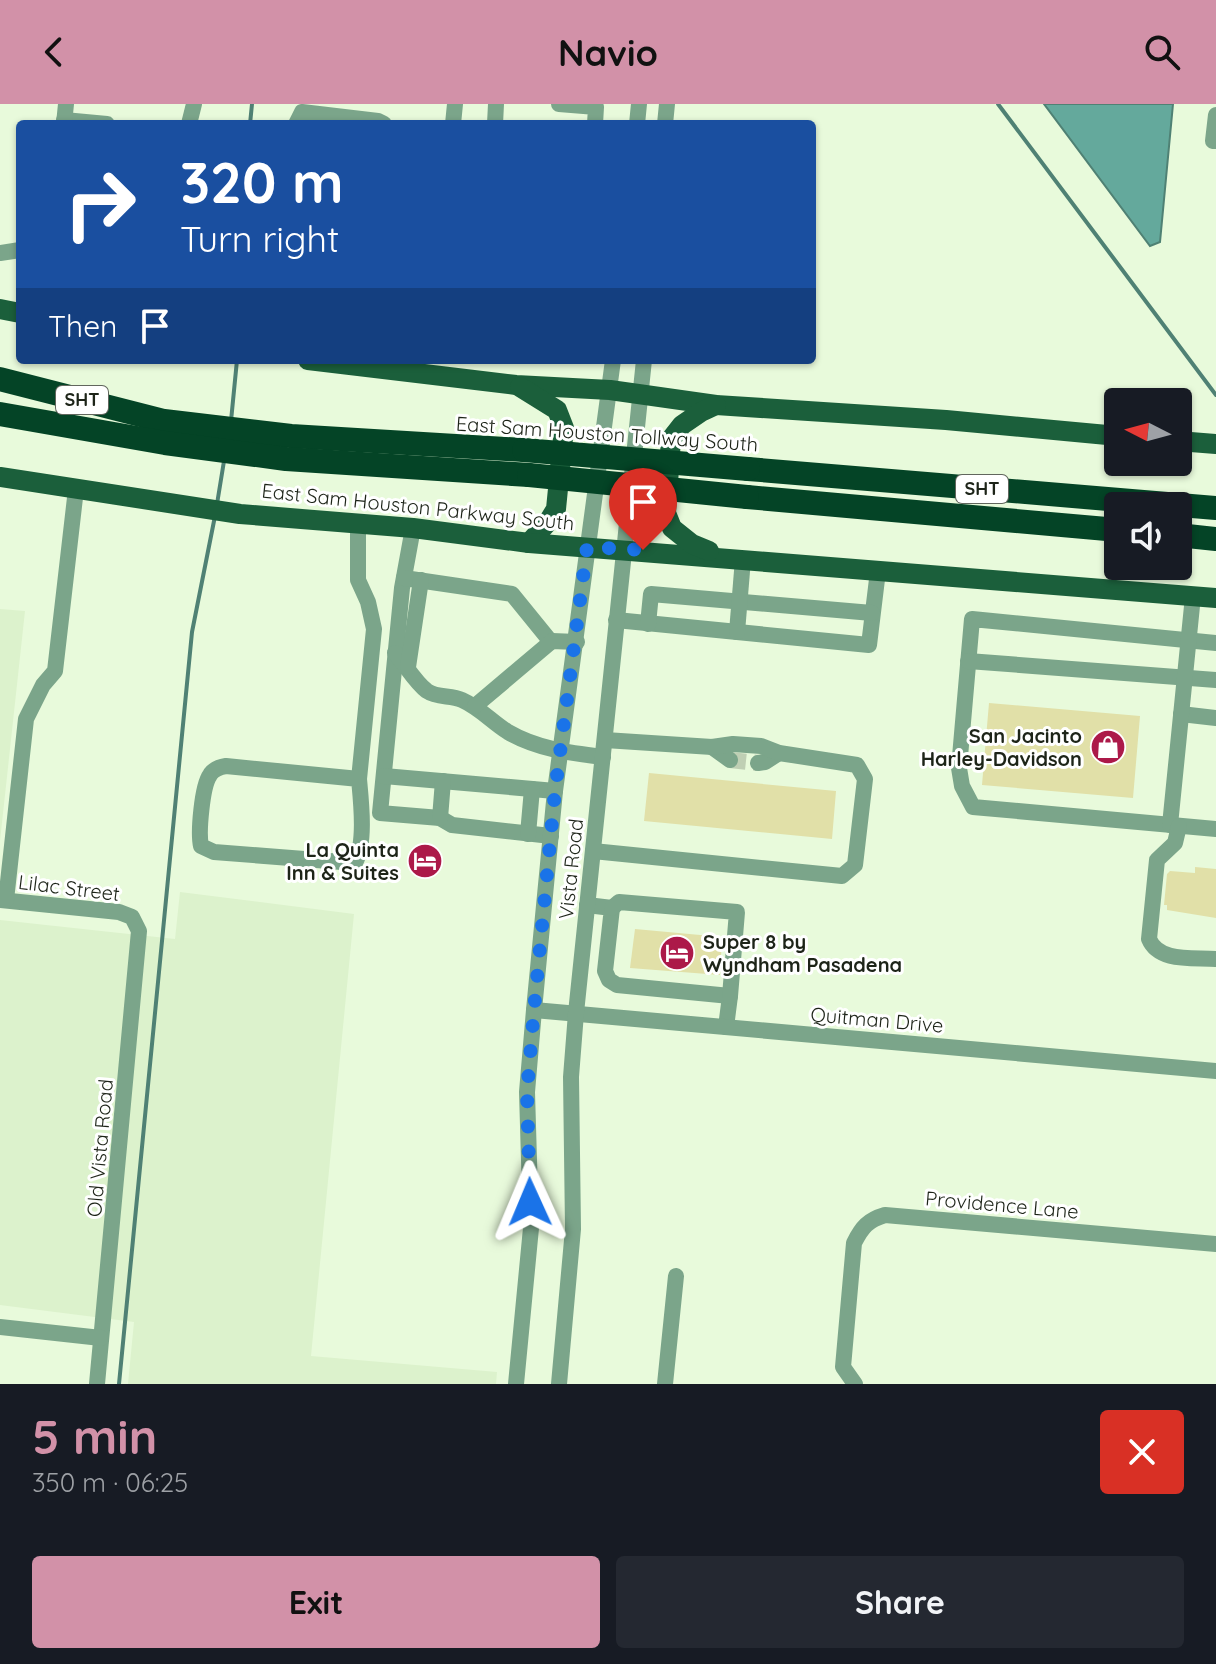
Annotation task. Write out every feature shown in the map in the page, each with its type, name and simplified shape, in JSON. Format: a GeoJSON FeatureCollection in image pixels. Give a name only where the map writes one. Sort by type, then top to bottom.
{"type":"FeatureCollection","features":[{"type":"Feature","properties":{"kind":"highway","name":"East Sam Houston Tollway South"},"geometry":{"type":"LineString","coordinates":[[0,379],[164,432]]}},
{"type":"Feature","properties":{"kind":"highway","name":"East Sam Houston Tollway South"},"geometry":{"type":"LineString","coordinates":[[0,414],[529,475],[1104,529]]}},
{"type":"Feature","properties":{"kind":"highway","name":"East Sam Houston Tollway South"},"geometry":{"type":"LineString","coordinates":[[289,448],[524,450],[1216,508]]}},
{"type":"Feature","properties":{"kind":"highway"},"geometry":{"type":"LineString","coordinates":[[1192,536],[1216,539]]}},
{"type":"Feature","properties":{"kind":"main road"},"geometry":{"type":"LineString","coordinates":[[374,364],[516,385],[610,390],[716,405],[946,420],[1104,435]]}},
{"type":"Feature","properties":{"kind":"main road"},"geometry":{"type":"LineString","coordinates":[[516,385],[557,410],[564,428],[556,509],[529,543]]}},
{"type":"Feature","properties":{"kind":"main road"},"geometry":{"type":"LineString","coordinates":[[716,405],[682,425],[671,439],[666,513],[672,528],[692,544],[733,558]]}},
{"type":"Feature","properties":{"kind":"main road"},"geometry":{"type":"LineString","coordinates":[[1192,442],[1216,444]]}},
{"type":"Feature","properties":{"kind":"main road","name":"East Sam Houston Parkway South"},"geometry":{"type":"LineString","coordinates":[[0,477],[240,514],[413,528],[529,543],[1216,598]]}},
{"type":"Feature","properties":{"kind":"street"},"geometry":{"type":"LineString","coordinates":[[559,104],[596,107],[595,120]]}},
{"type":"Feature","properties":{"kind":"street"},"geometry":{"type":"LineString","coordinates":[[298,120],[302,112],[370,120]]}},
{"type":"Feature","properties":{"kind":"street"},"geometry":{"type":"LineString","coordinates":[[1216,115],[1213,141],[1216,141]]}},
{"type":"Feature","properties":{"kind":"street"},"geometry":{"type":"LineString","coordinates":[[65,116],[86,120]]}},
{"type":"Feature","properties":{"kind":"street","name":"Vista Road"},"geometry":{"type":"LineString","coordinates":[[516,1384],[531,1228],[527,1092],[534,1010],[555,791],[613,364]]}},
{"type":"Feature","properties":{"kind":"street","name":"Vista Road"},"geometry":{"type":"LineString","coordinates":[[559,1384],[573,1229],[571,1077],[576,1013],[644,364]]}},
{"type":"Feature","properties":{"kind":"street"},"geometry":{"type":"LineString","coordinates":[[3,900],[26,719],[43,685],[55,671],[76,489]]}},
{"type":"Feature","properties":{"kind":"street"},"geometry":{"type":"LineString","coordinates":[[358,523],[358,580],[368,602],[374,629],[359,779],[360,848],[355,863],[214,852],[201,846],[199,836],[206,783],[216,769],[226,766],[359,779]]}},
{"type":"Feature","properties":{"kind":"street"},"geometry":{"type":"LineString","coordinates":[[408,667],[413,528]]}},
{"type":"Feature","properties":{"kind":"street"},"geometry":{"type":"LineString","coordinates":[[733,558],[739,602],[737,632]]}},
{"type":"Feature","properties":{"kind":"street"},"geometry":{"type":"LineString","coordinates":[[616,620],[869,645],[878,571]]}},
{"type":"Feature","properties":{"kind":"street"},"geometry":{"type":"LineString","coordinates":[[412,579],[512,594],[551,642]]}},
{"type":"Feature","properties":{"kind":"street"},"geometry":{"type":"LineString","coordinates":[[412,579],[395,653],[380,813],[440,818],[452,825],[551,836]]}},
{"type":"Feature","properties":{"kind":"street"},"geometry":{"type":"LineString","coordinates":[[648,624],[651,594],[872,613]]}},
{"type":"Feature","properties":{"kind":"street"},"geometry":{"type":"LineString","coordinates":[[1193,596],[1181,714],[1175,843],[1157,860],[1149,939],[1163,955],[1216,959]]}},
{"type":"Feature","properties":{"kind":"street"},"geometry":{"type":"LineString","coordinates":[[1216,643],[972,619],[959,768],[962,786],[973,807],[1216,829]]}},
{"type":"Feature","properties":{"kind":"street"},"geometry":{"type":"LineString","coordinates":[[475,706],[551,642],[577,642]]}},
{"type":"Feature","properties":{"kind":"street"},"geometry":{"type":"LineString","coordinates":[[395,653],[430,693],[459,698],[475,706],[505,730],[560,752],[733,744],[761,746],[779,753],[857,765],[865,779],[855,865],[842,876],[593,851]]}},
{"type":"Feature","properties":{"kind":"street"},"geometry":{"type":"LineString","coordinates":[[968,661],[1216,680]]}},
{"type":"Feature","properties":{"kind":"street"},"geometry":{"type":"LineString","coordinates":[[1181,714],[1216,718]]}},
{"type":"Feature","properties":{"kind":"street"},"geometry":{"type":"LineString","coordinates":[[712,747],[730,760]]}},
{"type":"Feature","properties":{"kind":"street"},"geometry":{"type":"LineString","coordinates":[[758,763],[779,753]]}},
{"type":"Feature","properties":{"kind":"street"},"geometry":{"type":"LineString","coordinates":[[384,776],[555,791]]}},
{"type":"Feature","properties":{"kind":"street"},"geometry":{"type":"LineString","coordinates":[[440,818],[443,781]]}},
{"type":"Feature","properties":{"kind":"street"},"geometry":{"type":"LineString","coordinates":[[528,834],[532,789]]}},
{"type":"Feature","properties":{"kind":"street","name":"Lilac Street"},"geometry":{"type":"LineString","coordinates":[[3,900],[119,912],[132,917]]}},
{"type":"Feature","properties":{"kind":"street"},"geometry":{"type":"LineString","coordinates":[[726,1027],[730,996],[737,912],[619,902],[612,908],[605,971],[609,980],[617,985],[730,996]]}},
{"type":"Feature","properties":{"kind":"street"},"geometry":{"type":"LineString","coordinates":[[587,905],[612,908]]}},
{"type":"Feature","properties":{"kind":"street","name":"Old Vista Road"},"geometry":{"type":"LineString","coordinates":[[97,1384],[139,931],[132,917]]}},
{"type":"Feature","properties":{"kind":"street","name":"Quitman Drive"},"geometry":{"type":"LineString","coordinates":[[534,1010],[1216,1071]]}},
{"type":"Feature","properties":{"kind":"street","name":"Providence Lane"},"geometry":{"type":"LineString","coordinates":[[855,1384],[843,1367],[854,1243],[862,1227],[873,1218],[885,1215],[1216,1244]]}},
{"type":"Feature","properties":{"kind":"street"},"geometry":{"type":"LineString","coordinates":[[665,1384],[676,1276]]}},
{"type":"Feature","properties":{"kind":"street"},"geometry":{"type":"LineString","coordinates":[[0,1327],[101,1338]]}},
{"type":"Feature","properties":{"kind":"shaded area"},"geometry":{"type":"Polygon","coordinates":[[[0,609],[25,611],[0,841],[0,609]]]}},
{"type":"Feature","properties":{"kind":"shaded area"},"geometry":{"type":"Polygon","coordinates":[[[180,892],[354,914],[311,1356],[497,1372],[496,1384],[128,1384],[134,1322],[0,1305],[0,920],[175,939],[180,892]]]}},
{"type":"Feature","properties":{"kind":"water"},"geometry":{"type":"Polygon","coordinates":[[[1044,104],[1173,104],[1160,242],[1150,246],[1044,104]]]}},
{"type":"Feature","properties":{"kind":"building"},"geometry":{"type":"Polygon","coordinates":[[[989,703],[1140,716],[1133,798],[982,785],[989,703]]]}},
{"type":"Feature","properties":{"kind":"building"},"geometry":{"type":"Polygon","coordinates":[[[649,773],[836,791],[832,839],[644,821],[649,773]]]}},
{"type":"Feature","properties":{"kind":"building"},"geometry":{"type":"Polygon","coordinates":[[[1195,867],[1216,869],[1216,918],[1167,910],[1167,905],[1164,905],[1167,874],[1170,871],[1195,873],[1195,867]]]}},
{"type":"Feature","properties":{"kind":"building","name":"Super 8 by Wyndham Pasadena"},"geometry":{"type":"Polygon","coordinates":[[[635,929],[722,937],[720,975],[630,968],[635,929]]]}},
{"type":"Feature","properties":{"kind":"waterway"},"geometry":{"type":"LineString","coordinates":[[250,120],[252,104]]}},
{"type":"Feature","properties":{"kind":"waterway"},"geometry":{"type":"LineString","coordinates":[[998,104],[1216,395]]}},
{"type":"Feature","properties":{"kind":"waterway"},"geometry":{"type":"LineString","coordinates":[[231,421],[237,364]]}},
{"type":"Feature","properties":{"kind":"waterway"},"geometry":{"type":"LineString","coordinates":[[217,504],[224,461]]}},
{"type":"Feature","properties":{"kind":"waterway"},"geometry":{"type":"LineString","coordinates":[[119,1384],[192,632],[215,516]]}},
{"type":"Feature","properties":{"kind":"tunnel"},"geometry":{"type":"LineString","coordinates":[[730,760],[758,763]]}},
{"type":"Feature","properties":{"kind":"place","name":"San Jacinto Harley-Davidson"},"geometry":{"type":"Point","coordinates":[1108,747]}},
{"type":"Feature","properties":{"kind":"place","name":"La Quinta Inn & Suites"},"geometry":{"type":"Point","coordinates":[425,861]}},
{"type":"Feature","properties":{"kind":"place","name":"Super 8 by Wyndham Pasadena"},"geometry":{"type":"Point","coordinates":[677,953]}},
{"type":"Feature","properties":{"kind":"route"},"geometry":{"type":"LineString","coordinates":[[530,1202],[527,1092],[534,1010],[555,791],[577,642],[587,547],[643,550]]}}]}
